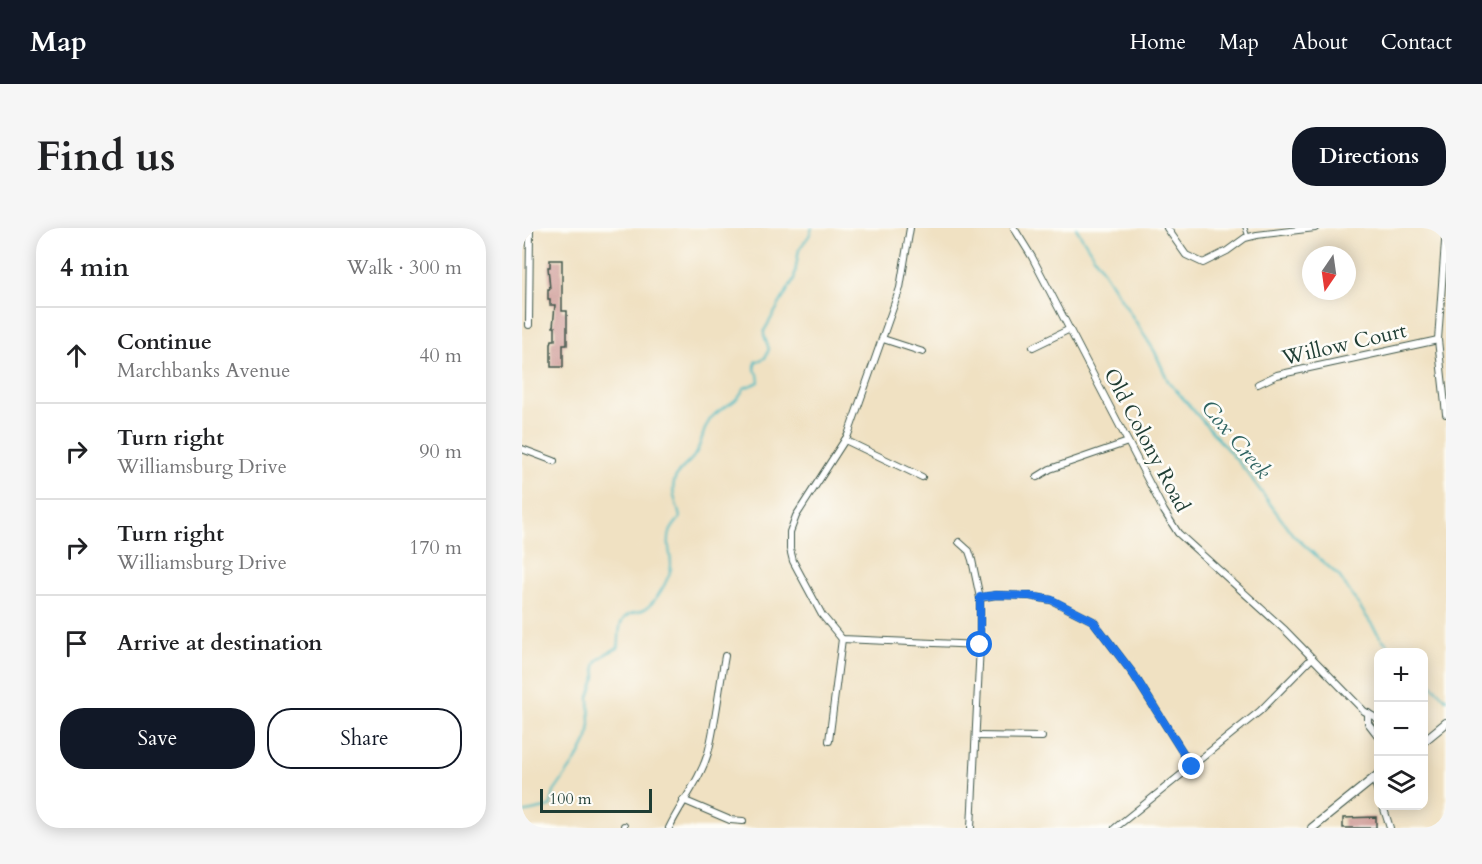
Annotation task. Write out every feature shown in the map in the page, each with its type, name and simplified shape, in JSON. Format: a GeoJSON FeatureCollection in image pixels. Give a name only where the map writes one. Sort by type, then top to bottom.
{"type":"FeatureCollection","features":[{"type":"Feature","properties":{"kind":"street"},"geometry":{"type":"LineString","coordinates":[[529,325],[530,228]]}},
{"type":"Feature","properties":{"kind":"street"},"geometry":{"type":"LineString","coordinates":[[829,741],[842,639],[822,615],[793,561],[789,540],[796,516],[845,440],[900,288],[910,228]]}},
{"type":"Feature","properties":{"kind":"street","name":"Old Colony Road"},"geometry":{"type":"LineString","coordinates":[[1014,228],[1032,257],[1164,511],[1178,533],[1285,630],[1364,711],[1374,717]]}},
{"type":"Feature","properties":{"kind":"street"},"geometry":{"type":"LineString","coordinates":[[1167,228],[1186,255],[1203,263],[1248,237],[1315,228]]}},
{"type":"Feature","properties":{"kind":"street"},"geometry":{"type":"LineString","coordinates":[[1446,228],[1438,340],[1446,414]]}},
{"type":"Feature","properties":{"kind":"street"},"geometry":{"type":"LineString","coordinates":[[1033,347],[1070,329]]}},
{"type":"Feature","properties":{"kind":"street"},"geometry":{"type":"LineString","coordinates":[[883,339],[924,352]]}},
{"type":"Feature","properties":{"kind":"street","name":"Willow Court"},"geometry":{"type":"LineString","coordinates":[[1258,384],[1277,375],[1438,340]]}},
{"type":"Feature","properties":{"kind":"street"},"geometry":{"type":"LineString","coordinates":[[845,440],[922,477]]}},
{"type":"Feature","properties":{"kind":"street"},"geometry":{"type":"LineString","coordinates":[[1037,477],[1050,469],[1128,442]]}},
{"type":"Feature","properties":{"kind":"street"},"geometry":{"type":"LineString","coordinates":[[522,449],[555,462]]}},
{"type":"Feature","properties":{"kind":"street"},"geometry":{"type":"LineString","coordinates":[[960,542],[969,551],[980,597],[980,645],[970,828]]}},
{"type":"Feature","properties":{"kind":"street"},"geometry":{"type":"LineString","coordinates":[[980,597],[1030,596],[1052,600],[1093,621],[1134,675],[1192,767]]}},
{"type":"Feature","properties":{"kind":"street"},"geometry":{"type":"LineString","coordinates":[[842,639],[980,645]]}},
{"type":"Feature","properties":{"kind":"street"},"geometry":{"type":"LineString","coordinates":[[669,828],[697,779],[707,754],[725,656]]}},
{"type":"Feature","properties":{"kind":"street"},"geometry":{"type":"LineString","coordinates":[[1115,828],[1260,711],[1312,658]]}},
{"type":"Feature","properties":{"kind":"street","name":"Old Colony Road"},"geometry":{"type":"LineString","coordinates":[[1368,713],[1368,723],[1374,731]]}},
{"type":"Feature","properties":{"kind":"street"},"geometry":{"type":"LineString","coordinates":[[1428,738],[1446,723]]}},
{"type":"Feature","properties":{"kind":"street"},"geometry":{"type":"LineString","coordinates":[[976,736],[1042,736]]}},
{"type":"Feature","properties":{"kind":"street"},"geometry":{"type":"LineString","coordinates":[[1312,828],[1374,779]]}},
{"type":"Feature","properties":{"kind":"street"},"geometry":{"type":"LineString","coordinates":[[683,800],[730,820],[743,821]]}},
{"type":"Feature","properties":{"kind":"street"},"geometry":{"type":"LineString","coordinates":[[1384,810],[1390,828]]}},
{"type":"Feature","properties":{"kind":"lane"},"geometry":{"type":"LineString","coordinates":[[1245,228],[1248,237]]}},
{"type":"Feature","properties":{"kind":"building"},"geometry":{"type":"Polygon","coordinates":[[[550,260],[562,260],[562,311],[567,311],[567,345],[563,345],[563,367],[551,367],[551,344],[552,340],[555,340],[555,327],[553,327],[555,305],[550,305],[550,299],[548,299],[550,260]]]}},
{"type":"Feature","properties":{"kind":"building"},"geometry":{"type":"Polygon","coordinates":[[[1376,817],[1376,828],[1343,828],[1343,818],[1376,817]]]}},
{"type":"Feature","properties":{"kind":"waterway"},"geometry":{"type":"LineString","coordinates":[[522,813],[550,807],[554,792],[579,756],[588,738],[589,697],[596,677],[597,661],[618,648],[620,627],[624,618],[649,606],[665,584],[671,570],[669,544],[671,529],[680,518],[673,491],[675,478],[697,451],[710,419],[734,401],[744,388],[759,382],[755,362],[765,358],[769,349],[764,331],[794,279],[799,249],[812,228]]}},
{"type":"Feature","properties":{"kind":"waterway","name":"Cox Creek"},"geometry":{"type":"LineString","coordinates":[[1076,228],[1155,352],[1168,381],[1246,471],[1293,535],[1339,576],[1381,638],[1392,648]]}},
{"type":"Feature","properties":{"kind":"waterway","name":"Cox Creek"},"geometry":{"type":"LineString","coordinates":[[1428,681],[1446,699]]}},
{"type":"Feature","properties":{"kind":"route"},"geometry":{"type":"LineString","coordinates":[[980,645],[980,597],[1030,596],[1052,600],[1081,613],[1093,621],[1134,675],[1192,767]]}}]}
